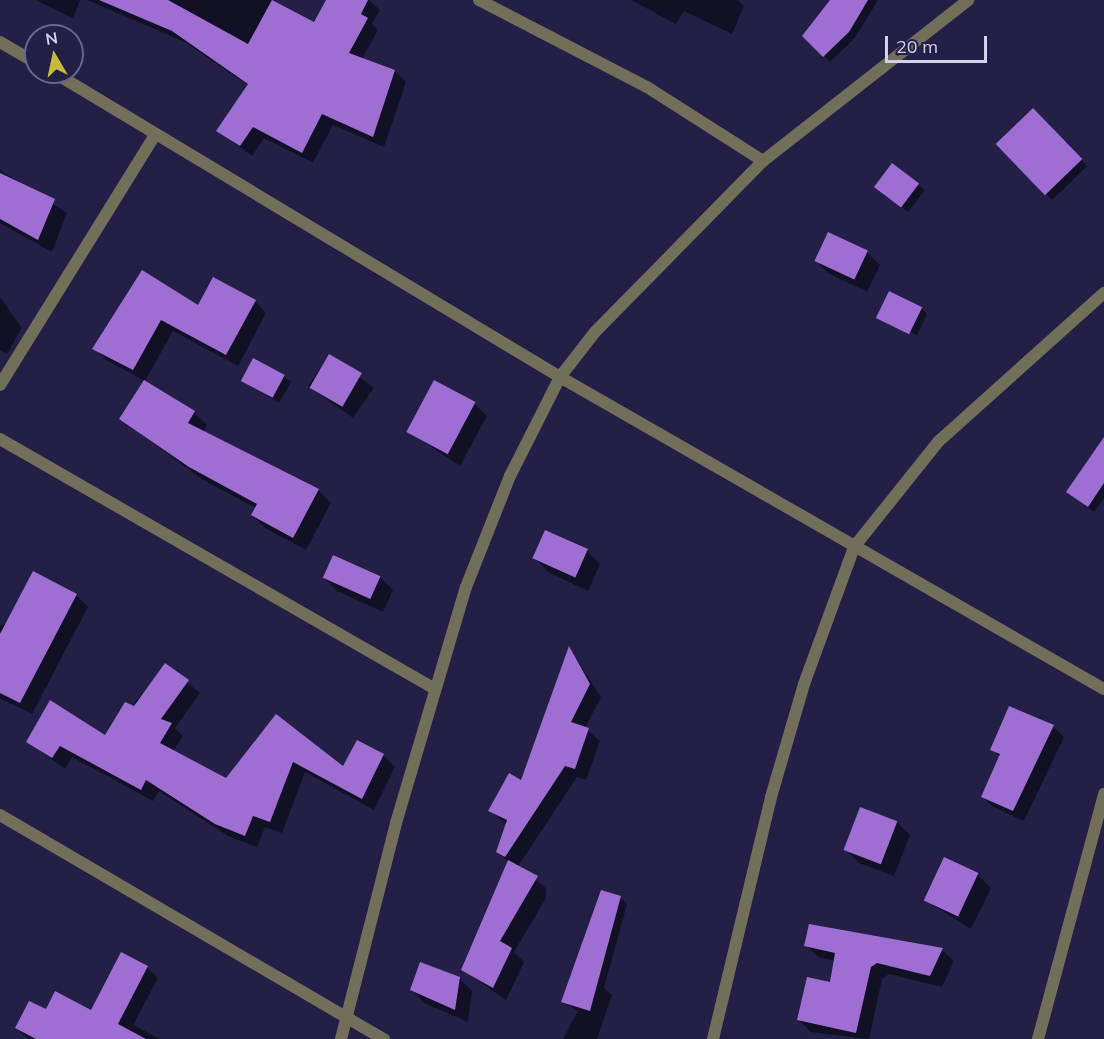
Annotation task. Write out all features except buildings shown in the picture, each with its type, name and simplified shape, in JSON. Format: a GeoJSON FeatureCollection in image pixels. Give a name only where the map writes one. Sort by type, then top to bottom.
{"type":"FeatureCollection","features":[{"type":"Feature","properties":{"kind":"street"},"geometry":{"type":"LineString","coordinates":[[479,0],[647,87],[763,161]]}},
{"type":"Feature","properties":{"kind":"street"},"geometry":{"type":"LineString","coordinates":[[341,1039],[344,1016],[435,689],[466,587],[510,476],[560,377],[603,323],[763,161],[968,0]]}},
{"type":"Feature","properties":{"kind":"street"},"geometry":{"type":"LineString","coordinates":[[0,42],[24,56]]}},
{"type":"Feature","properties":{"kind":"street"},"geometry":{"type":"LineString","coordinates":[[72,84],[560,377],[1104,689]]}},
{"type":"Feature","properties":{"kind":"street"},"geometry":{"type":"LineString","coordinates":[[0,385],[155,135]]}},
{"type":"Feature","properties":{"kind":"street"},"geometry":{"type":"LineString","coordinates":[[713,1039],[771,797],[804,684],[854,547],[939,441],[1104,293]]}},
{"type":"Feature","properties":{"kind":"street"},"geometry":{"type":"LineString","coordinates":[[0,440],[435,689]]}},
{"type":"Feature","properties":{"kind":"street"},"geometry":{"type":"LineString","coordinates":[[1038,1039],[1104,794]]}},
{"type":"Feature","properties":{"kind":"street"},"geometry":{"type":"LineString","coordinates":[[0,814],[384,1039]]}}]}
